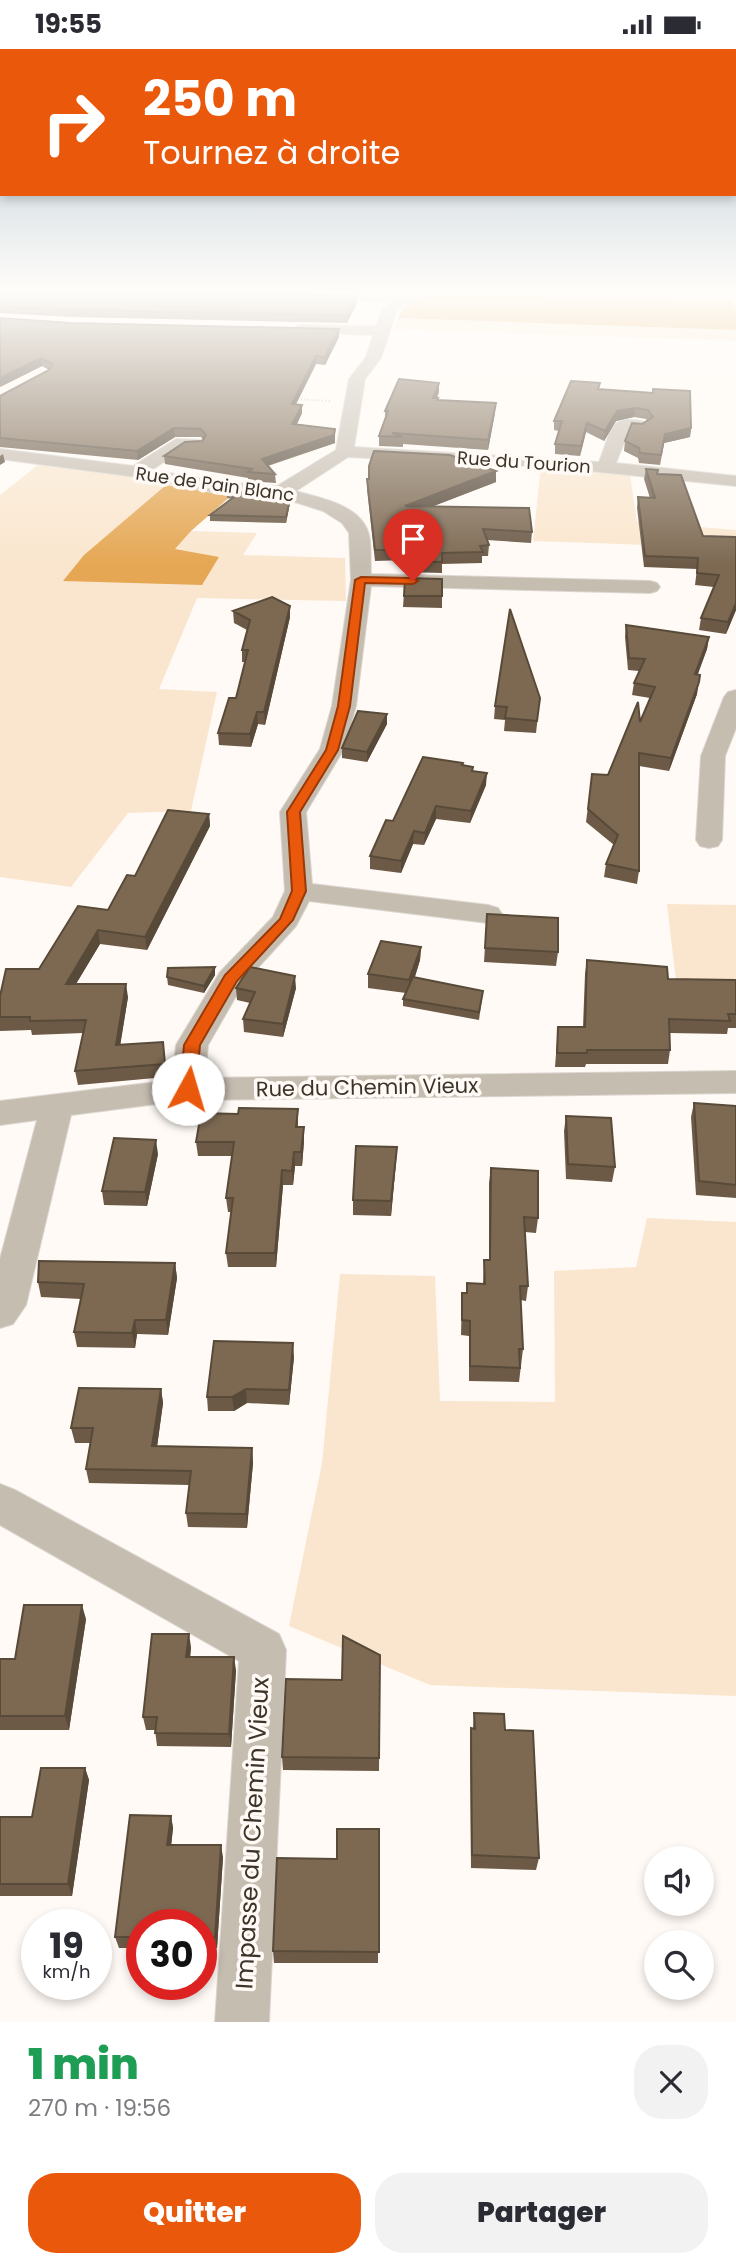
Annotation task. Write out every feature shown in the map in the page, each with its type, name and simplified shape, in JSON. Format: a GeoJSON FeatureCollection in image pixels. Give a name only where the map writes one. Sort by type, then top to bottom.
{"type":"FeatureCollection","features":[{"type":"Feature","properties":{"kind":"street"},"geometry":{"type":"LineString","coordinates":[[281,492],[344,452],[356,382]]}},
{"type":"Feature","properties":{"kind":"street"},"geometry":{"type":"LineString","coordinates":[[607,467],[623,424],[640,425]]}},
{"type":"Feature","properties":{"kind":"street"},"geometry":{"type":"LineString","coordinates":[[136,472],[182,443],[195,444]]}},
{"type":"Feature","properties":{"kind":"street","name":"Rue du Tourion"},"geometry":{"type":"LineString","coordinates":[[344,452],[607,467],[736,481]]}},
{"type":"Feature","properties":{"kind":"street","name":"Rue de Pain Blanc"},"geometry":{"type":"LineString","coordinates":[[0,454],[136,472],[221,488],[281,492],[330,507],[349,519],[359,533],[361,580],[344,706],[332,750],[293,812],[299,891]]}},
{"type":"Feature","properties":{"kind":"street"},"geometry":{"type":"LineString","coordinates":[[361,580],[650,587]]}},
{"type":"Feature","properties":{"kind":"street"},"geometry":{"type":"LineString","coordinates":[[709,840],[713,756],[736,697]]}},
{"type":"Feature","properties":{"kind":"street"},"geometry":{"type":"LineString","coordinates":[[188,1089],[192,1045],[231,979],[286,920],[299,891],[488,914]]}},
{"type":"Feature","properties":{"kind":"street","name":"Rue du Chemin Vieux"},"geometry":{"type":"LineString","coordinates":[[0,1113],[188,1089],[736,1082]]}},
{"type":"Feature","properties":{"kind":"street"},"geometry":{"type":"LineString","coordinates":[[0,1313],[6,1305],[57,1105]]}},
{"type":"Feature","properties":{"kind":"street","name":"Impasse du Chemin Vieux"},"geometry":{"type":"LineString","coordinates":[[0,1503],[262,1650],[242,2022]]}},
{"type":"Feature","properties":{"kind":"path"},"geometry":{"type":"LineString","coordinates":[[284,399],[351,403]]}},
{"type":"Feature","properties":{"kind":"shaded area"},"geometry":{"type":"Polygon","coordinates":[[[38,465],[128,476],[166,485],[84,555],[174,550],[191,531],[257,533],[243,555],[345,558],[346,601],[197,598],[159,689],[217,692],[191,811],[128,813],[71,887],[0,877],[0,495],[38,465]]]}},
{"type":"Feature","properties":{"kind":"shaded area"},"geometry":{"type":"Polygon","coordinates":[[[541,465],[630,474],[637,522],[736,530],[736,548],[533,541],[541,465]]]}},
{"type":"Feature","properties":{"kind":"shaded area"},"geometry":{"type":"Polygon","coordinates":[[[166,485],[232,495],[175,549],[219,557],[202,585],[63,581],[84,555],[166,485]]]}},
{"type":"Feature","properties":{"kind":"shaded area"},"geometry":{"type":"Polygon","coordinates":[[[667,904],[736,905],[736,981],[676,981],[667,904]]]}},
{"type":"Feature","properties":{"kind":"shaded area"},"geometry":{"type":"Polygon","coordinates":[[[647,1218],[736,1222],[736,1696],[430,1685],[289,1626],[322,1463],[340,1274],[435,1276],[440,1401],[555,1402],[554,1271],[636,1267],[647,1218]]]}},
{"type":"Feature","properties":{"kind":"building"},"geometry":{"type":"Polygon","coordinates":[[[26,382],[303,382],[292,404],[302,405],[292,424],[335,429],[334,435],[262,459],[275,474],[248,472],[252,469],[164,456],[185,442],[202,441],[206,435],[201,429],[174,428],[137,451],[0,438],[0,396],[26,382]]]}},
{"type":"Feature","properties":{"kind":"building"},"geometry":{"type":"Polygon","coordinates":[[[398,382],[439,383],[433,398],[438,398],[437,400],[496,403],[488,440],[392,433],[403,437],[379,436],[388,411],[385,411],[398,382]]]}},
{"type":"Feature","properties":{"kind":"building"},"geometry":{"type":"Polygon","coordinates":[[[571,382],[600,383],[598,389],[653,393],[653,389],[690,391],[691,428],[665,434],[661,455],[640,453],[639,448],[625,441],[632,423],[642,424],[653,417],[648,410],[635,408],[617,411],[605,431],[587,423],[581,446],[555,444],[562,421],[554,421],[571,382]]]}},
{"type":"Feature","properties":{"kind":"building"},"geometry":{"type":"Polygon","coordinates":[[[374,451],[450,455],[496,471],[405,506],[529,508],[532,532],[483,529],[489,545],[480,546],[483,552],[442,553],[442,562],[406,561],[406,550],[375,550],[367,479],[374,451]]]}},
{"type":"Feature","properties":{"kind":"building"},"geometry":{"type":"Polygon","coordinates":[[[646,469],[658,470],[657,474],[681,475],[703,536],[736,537],[736,603],[728,622],[701,618],[719,575],[697,573],[698,558],[645,556],[638,497],[655,498],[646,469]]]}},
{"type":"Feature","properties":{"kind":"building"},"geometry":{"type":"Polygon","coordinates":[[[227,492],[278,494],[290,498],[286,517],[210,515],[238,494],[227,492]]]}},
{"type":"Feature","properties":{"kind":"building"},"geometry":{"type":"Polygon","coordinates":[[[405,578],[442,579],[442,596],[404,596],[405,578]]]}},
{"type":"Feature","properties":{"kind":"building"},"geometry":{"type":"Polygon","coordinates":[[[272,597],[290,606],[264,712],[257,712],[250,734],[218,733],[229,698],[236,698],[248,650],[242,650],[250,620],[233,611],[272,597]]]}},
{"type":"Feature","properties":{"kind":"building"},"geometry":{"type":"Polygon","coordinates":[[[510,609],[540,698],[537,721],[505,718],[507,707],[495,706],[510,609]]]}},
{"type":"Feature","properties":{"kind":"building"},"geometry":{"type":"Polygon","coordinates":[[[626,625],[709,637],[695,674],[700,675],[699,682],[671,758],[639,753],[639,871],[606,864],[618,835],[588,809],[592,774],[608,775],[638,702],[640,722],[655,687],[634,683],[645,659],[629,658],[626,625]]]}},
{"type":"Feature","properties":{"kind":"building"},"geometry":{"type":"Polygon","coordinates":[[[358,711],[387,714],[367,752],[342,748],[358,711]]]}},
{"type":"Feature","properties":{"kind":"building"},"geometry":{"type":"Polygon","coordinates":[[[423,757],[463,763],[462,765],[473,767],[472,771],[487,773],[471,811],[436,806],[425,833],[414,831],[401,861],[370,856],[386,820],[393,821],[423,757]]]}},
{"type":"Feature","properties":{"kind":"building"},"geometry":{"type":"Polygon","coordinates":[[[168,810],[209,814],[145,937],[98,930],[66,984],[126,984],[116,1045],[163,1042],[165,1064],[75,1071],[86,1020],[30,1021],[30,1017],[0,1017],[0,996],[6,969],[39,969],[78,906],[108,910],[127,875],[135,876],[168,810]]]}},
{"type":"Feature","properties":{"kind":"building"},"geometry":{"type":"Polygon","coordinates":[[[487,914],[558,918],[558,952],[485,948],[487,914]]]}},
{"type":"Feature","properties":{"kind":"building"},"geometry":{"type":"Polygon","coordinates":[[[381,941],[421,947],[409,980],[368,974],[381,941]]]}},
{"type":"Feature","properties":{"kind":"building"},"geometry":{"type":"Polygon","coordinates":[[[587,960],[667,967],[668,979],[736,980],[736,1014],[728,1014],[730,1021],[669,1019],[670,1050],[587,1050],[587,1053],[557,1053],[558,1027],[585,1027],[587,960]]]}},
{"type":"Feature","properties":{"kind":"building"},"geometry":{"type":"Polygon","coordinates":[[[215,967],[204,986],[167,977],[168,968],[215,967]]]}},
{"type":"Feature","properties":{"kind":"building"},"geometry":{"type":"Polygon","coordinates":[[[250,967],[295,976],[283,1024],[243,1019],[255,992],[236,988],[250,967]]]}},
{"type":"Feature","properties":{"kind":"building"},"geometry":{"type":"Polygon","coordinates":[[[413,977],[483,991],[479,1012],[403,999],[413,977]]]}},
{"type":"Feature","properties":{"kind":"building"},"geometry":{"type":"Polygon","coordinates":[[[694,1103],[736,1106],[736,1185],[699,1181],[694,1103]]]}},
{"type":"Feature","properties":{"kind":"building"},"geometry":{"type":"Polygon","coordinates":[[[239,1108],[298,1109],[296,1127],[304,1127],[301,1152],[294,1152],[292,1171],[282,1170],[275,1253],[226,1253],[233,1198],[226,1198],[234,1142],[196,1142],[201,1113],[238,1114],[239,1108]]]}},
{"type":"Feature","properties":{"kind":"building"},"geometry":{"type":"Polygon","coordinates":[[[566,1116],[611,1118],[615,1167],[568,1164],[566,1116]]]}},
{"type":"Feature","properties":{"kind":"building"},"geometry":{"type":"Polygon","coordinates":[[[114,1138],[156,1140],[145,1192],[102,1191],[114,1138]]]}},
{"type":"Feature","properties":{"kind":"building"},"geometry":{"type":"Polygon","coordinates":[[[356,1146],[397,1147],[391,1201],[353,1200],[356,1146]]]}},
{"type":"Feature","properties":{"kind":"building"},"geometry":{"type":"Polygon","coordinates":[[[491,1168],[538,1171],[538,1218],[524,1217],[528,1286],[520,1286],[523,1349],[519,1349],[520,1368],[470,1366],[470,1321],[462,1320],[462,1293],[467,1293],[467,1283],[485,1284],[484,1260],[490,1260],[491,1168]]]}},
{"type":"Feature","properties":{"kind":"building"},"geometry":{"type":"Polygon","coordinates":[[[39,1261],[175,1263],[166,1320],[135,1320],[132,1333],[74,1332],[84,1284],[38,1282],[39,1261]]]}},
{"type":"Feature","properties":{"kind":"building"},"geometry":{"type":"Polygon","coordinates":[[[214,1341],[293,1343],[289,1390],[246,1389],[232,1397],[207,1397],[214,1341]]]}},
{"type":"Feature","properties":{"kind":"building"},"geometry":{"type":"Polygon","coordinates":[[[79,1388],[161,1389],[152,1446],[252,1448],[246,1514],[186,1513],[191,1471],[86,1469],[93,1428],[71,1428],[79,1388]]]}},
{"type":"Feature","properties":{"kind":"building"},"geometry":{"type":"Polygon","coordinates":[[[24,1605],[82,1605],[65,1716],[0,1716],[0,1659],[15,1659],[24,1605]]]}},
{"type":"Feature","properties":{"kind":"building"},"geometry":{"type":"Polygon","coordinates":[[[152,1634],[189,1634],[186,1657],[234,1657],[229,1734],[155,1733],[157,1717],[143,1717],[152,1634]]]}},
{"type":"Feature","properties":{"kind":"building"},"geometry":{"type":"Polygon","coordinates":[[[343,1636],[380,1655],[379,1758],[282,1757],[286,1679],[342,1680],[343,1636]]]}},
{"type":"Feature","properties":{"kind":"building"},"geometry":{"type":"Polygon","coordinates":[[[474,1713],[504,1714],[505,1730],[533,1731],[539,1858],[472,1855],[471,1728],[475,1729],[474,1713]]]}},
{"type":"Feature","properties":{"kind":"building"},"geometry":{"type":"Polygon","coordinates":[[[41,1768],[85,1768],[68,1884],[0,1884],[0,1817],[32,1817],[41,1768]]]}},
{"type":"Feature","properties":{"kind":"building"},"geometry":{"type":"Polygon","coordinates":[[[130,1815],[171,1816],[167,1845],[221,1845],[217,1909],[126,1909],[126,1937],[115,1937],[130,1815]]]}},
{"type":"Feature","properties":{"kind":"building"},"geometry":{"type":"Polygon","coordinates":[[[337,1829],[379,1829],[379,1952],[273,1951],[277,1858],[337,1859],[337,1829]]]}},
{"type":"Feature","properties":{"kind":"route"},"geometry":{"type":"LineString","coordinates":[[188,1089],[192,1045],[231,979],[286,920],[299,891],[293,812],[332,750],[344,706],[361,580],[413,581]]}}]}
